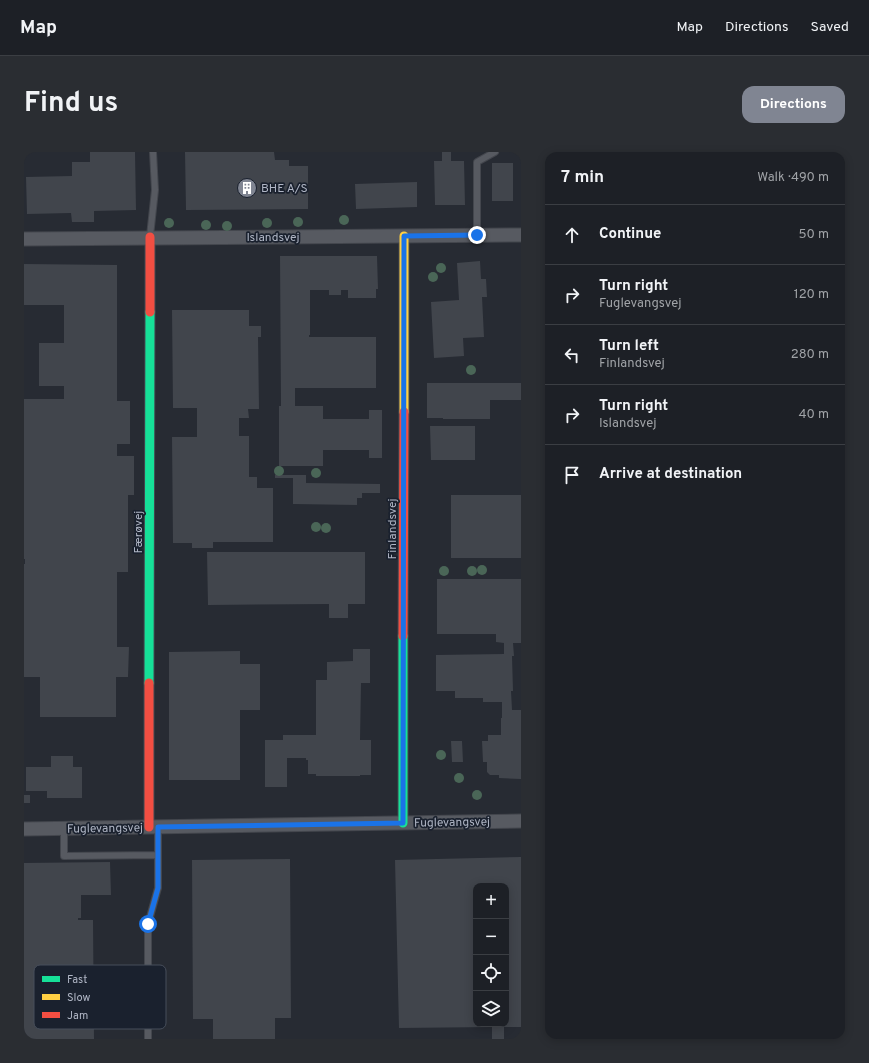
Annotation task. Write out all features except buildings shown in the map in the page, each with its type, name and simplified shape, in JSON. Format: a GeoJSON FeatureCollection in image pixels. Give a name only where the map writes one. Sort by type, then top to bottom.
{"type":"FeatureCollection","features":[{"type":"Feature","properties":{"kind":"street","name":"Islandsvej"},"geometry":{"type":"LineString","coordinates":[[24,239],[521,235]]}},
{"type":"Feature","properties":{"kind":"street","name":"Finlandsvej"},"geometry":{"type":"LineString","coordinates":[[403,823],[404,236]]}},
{"type":"Feature","properties":{"kind":"street","name":"Færøvej"},"geometry":{"type":"LineString","coordinates":[[150,237],[154,827]]}},
{"type":"Feature","properties":{"kind":"street","name":"Fuglevangsvej"},"geometry":{"type":"LineString","coordinates":[[24,828],[521,821]]}},
{"type":"Feature","properties":{"kind":"lane"},"geometry":{"type":"LineString","coordinates":[[150,237],[155,190],[153,152]]}},
{"type":"Feature","properties":{"kind":"lane"},"geometry":{"type":"LineString","coordinates":[[477,235],[477,162],[495,152]]}},
{"type":"Feature","properties":{"kind":"lane"},"geometry":{"type":"LineString","coordinates":[[148,965],[148,924],[158,888],[158,855],[154,827]]}},
{"type":"Feature","properties":{"kind":"lane"},"geometry":{"type":"LineString","coordinates":[[64,828],[64,856],[158,855]]}},
{"type":"Feature","properties":{"kind":"traffic: fast"},"geometry":{"type":"LineString","coordinates":[[149,683],[150,312]]}},
{"type":"Feature","properties":{"kind":"traffic: fast"},"geometry":{"type":"LineString","coordinates":[[403,636],[403,823]]}},
{"type":"Feature","properties":{"kind":"traffic: slow"},"geometry":{"type":"LineString","coordinates":[[404,236],[404,412]]}},
{"type":"Feature","properties":{"kind":"traffic: jam"},"geometry":{"type":"LineString","coordinates":[[150,237],[150,312]]}},
{"type":"Feature","properties":{"kind":"traffic: jam"},"geometry":{"type":"LineString","coordinates":[[403,636],[404,412]]}},
{"type":"Feature","properties":{"kind":"traffic: jam"},"geometry":{"type":"LineString","coordinates":[[149,683],[149,827]]}},
{"type":"Feature","properties":{"kind":"place","name":"BHE A/S"},"geometry":{"type":"Point","coordinates":[247,188]}},
{"type":"Feature","properties":{"kind":"route"},"geometry":{"type":"LineString","coordinates":[[148,924],[158,888],[158,827],[403,823],[404,236],[477,235]]}}]}
